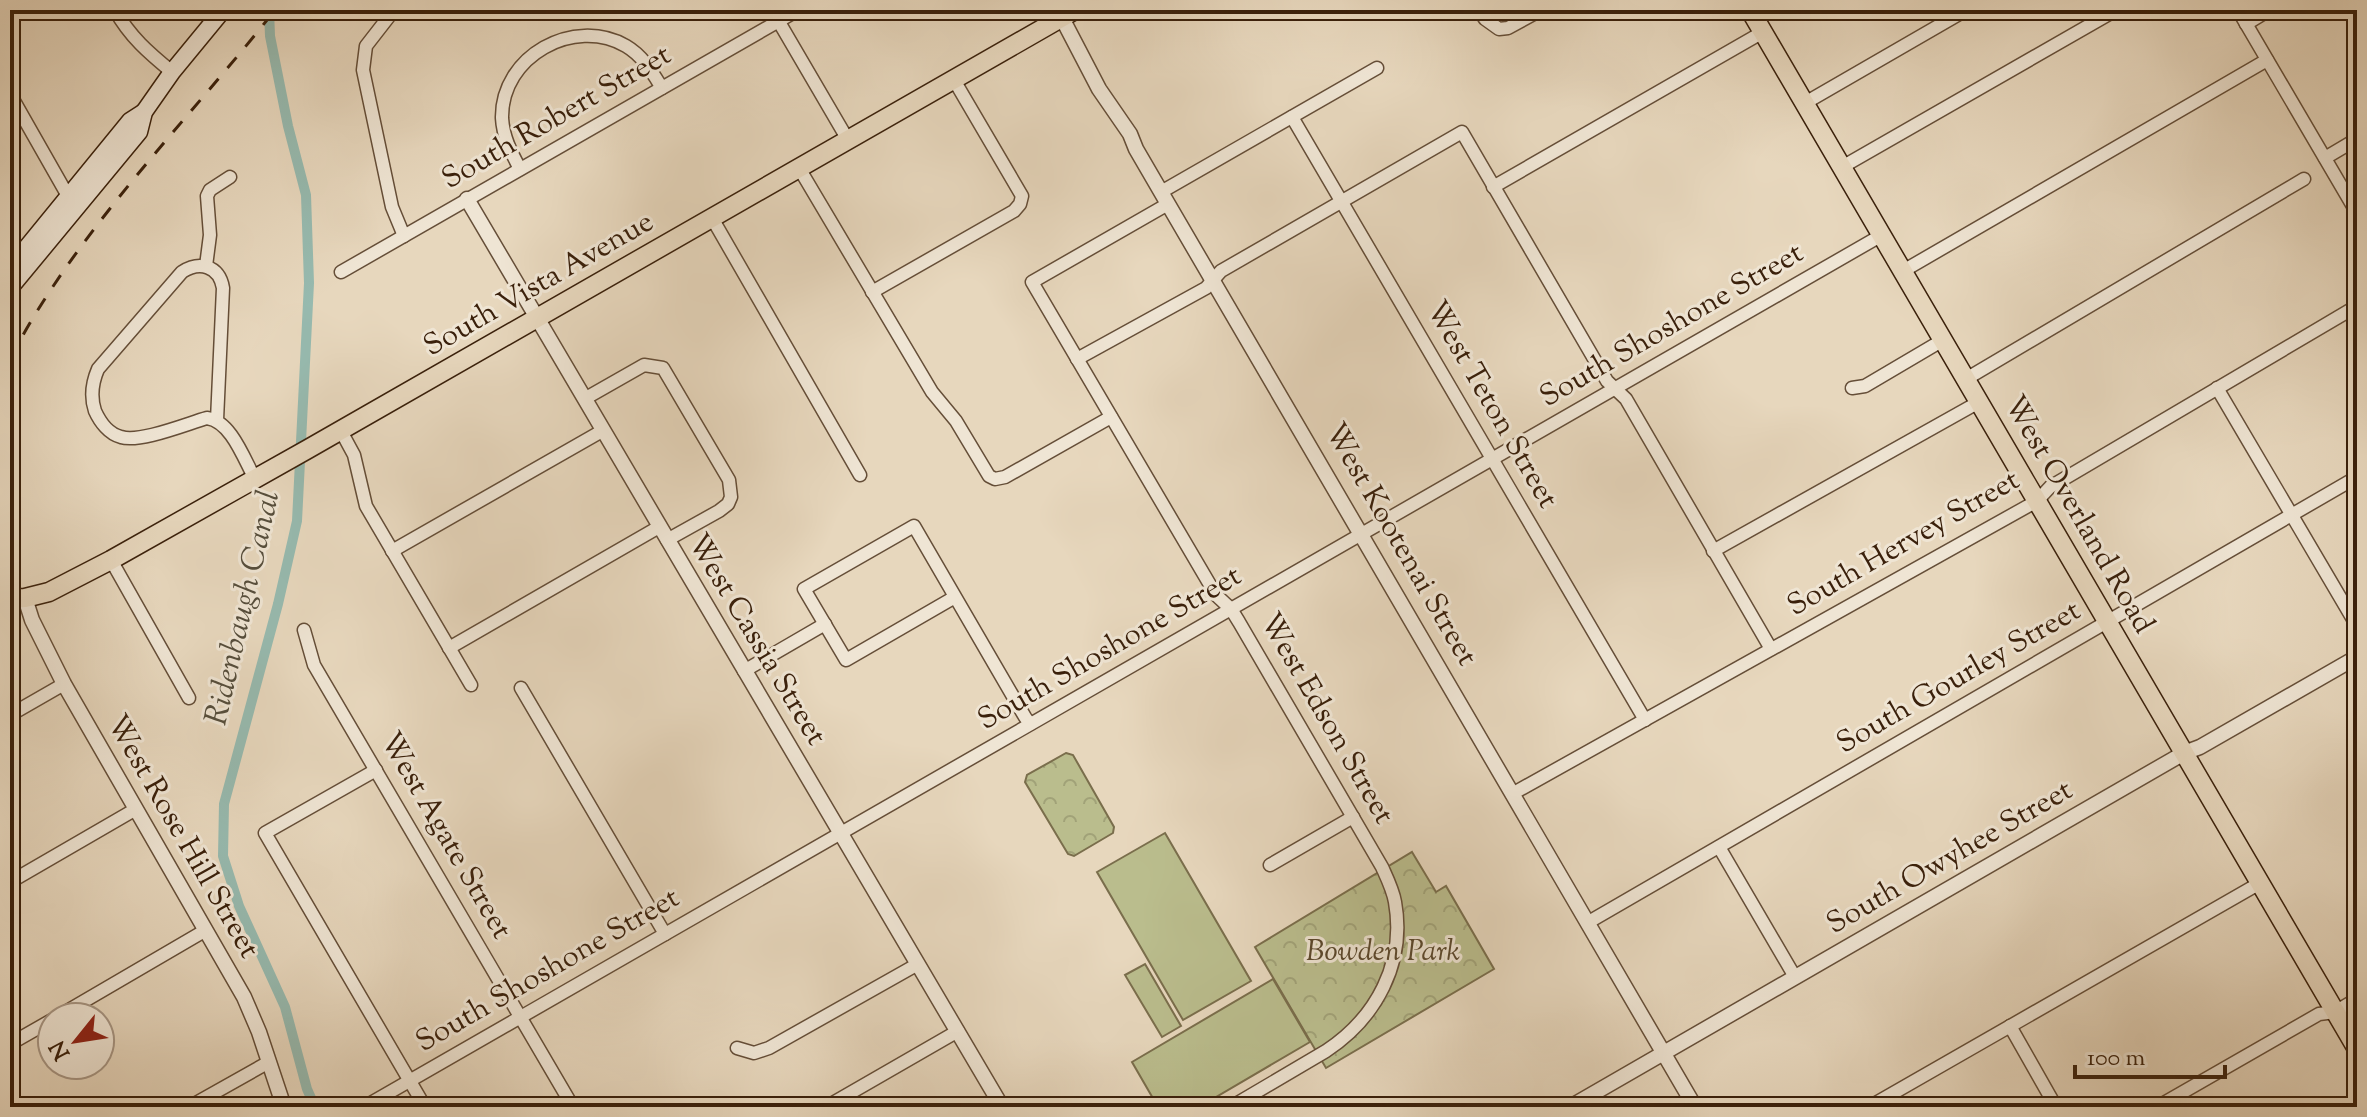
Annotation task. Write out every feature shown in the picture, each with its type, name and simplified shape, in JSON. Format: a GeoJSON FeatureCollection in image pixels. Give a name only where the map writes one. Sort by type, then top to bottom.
{"type":"FeatureCollection","features":[{"type":"Feature","properties":{"kind":"main road"},"geometry":{"type":"LineString","coordinates":[[10,288],[139,132],[144,112],[223,10]]}},
{"type":"Feature","properties":{"kind":"main road","name":"West Overland Road"},"geometry":{"type":"LineString","coordinates":[[1750,10],[2357,1049]]}},
{"type":"Feature","properties":{"kind":"main road","name":"South Vista Avenue"},"geometry":{"type":"LineString","coordinates":[[15,596],[49,592],[111,560],[954,80],[1065,13]]}},
{"type":"Feature","properties":{"kind":"main road"},"geometry":{"type":"LineString","coordinates":[[10,268],[130,121],[144,112]]}},
{"type":"Feature","properties":{"kind":"street"},"geometry":{"type":"LineString","coordinates":[[115,10],[140,46],[172,72]]}},
{"type":"Feature","properties":{"kind":"street"},"geometry":{"type":"LineString","coordinates":[[394,10],[366,46],[363,70],[392,207],[404,236]]}},
{"type":"Feature","properties":{"kind":"street","name":"South Robert Street"},"geometry":{"type":"LineString","coordinates":[[341,272],[662,88],[776,16],[798,10]]}},
{"type":"Feature","properties":{"kind":"street"},"geometry":{"type":"LineString","coordinates":[[1479,10],[1499,29],[1508,28],[1541,10]]}},
{"type":"Feature","properties":{"kind":"street"},"geometry":{"type":"LineString","coordinates":[[1805,103],[1966,10]]}},
{"type":"Feature","properties":{"kind":"street"},"geometry":{"type":"LineString","coordinates":[[1842,167],[2116,10]]}},
{"type":"Feature","properties":{"kind":"street"},"geometry":{"type":"LineString","coordinates":[[2238,10],[2357,213]]}},
{"type":"Feature","properties":{"kind":"street"},"geometry":{"type":"LineString","coordinates":[[2246,24],[2269,10]]}},
{"type":"Feature","properties":{"kind":"street","name":"West Kootenai Street"},"geometry":{"type":"LineString","coordinates":[[1065,13],[1097,85],[1130,134],[1164,198],[1695,1107]]}},
{"type":"Feature","properties":{"kind":"street"},"geometry":{"type":"LineString","coordinates":[[776,16],[848,140]]}},
{"type":"Feature","properties":{"kind":"street"},"geometry":{"type":"LineString","coordinates":[[1493,187],[1763,32]]}},
{"type":"Feature","properties":{"kind":"street"},"geometry":{"type":"LineString","coordinates":[[520,169],[506,144],[502,116],[508,88],[522,63],[544,46],[571,36],[600,36],[626,46],[648,65],[662,88]]}},
{"type":"Feature","properties":{"kind":"street"},"geometry":{"type":"LineString","coordinates":[[1903,271],[2267,60]]}},
{"type":"Feature","properties":{"kind":"street"},"geometry":{"type":"LineString","coordinates":[[1164,198],[1292,117],[1377,68]]}},
{"type":"Feature","properties":{"kind":"street"},"geometry":{"type":"LineString","coordinates":[[872,292],[1014,211],[1020,204],[1022,196],[954,80]]}},
{"type":"Feature","properties":{"kind":"street"},"geometry":{"type":"LineString","coordinates":[[10,94],[68,196]]}},
{"type":"Feature","properties":{"kind":"street","name":"West Teton Street"},"geometry":{"type":"LineString","coordinates":[[1292,117],[1645,720]]}},
{"type":"Feature","properties":{"kind":"street"},"geometry":{"type":"LineString","coordinates":[[1077,359],[1206,288],[1221,271],[1462,132],[1607,381],[1626,399],[1771,649]]}},
{"type":"Feature","properties":{"kind":"street"},"geometry":{"type":"LineString","coordinates":[[2325,158],[2357,139]]}},
{"type":"Feature","properties":{"kind":"street"},"geometry":{"type":"LineString","coordinates":[[799,168],[932,392],[956,421],[985,471],[995,479],[1005,477],[1111,417]]}},
{"type":"Feature","properties":{"kind":"street"},"geometry":{"type":"LineString","coordinates":[[206,266],[210,235],[207,196],[210,190],[230,177]]}},
{"type":"Feature","properties":{"kind":"street"},"geometry":{"type":"LineString","coordinates":[[1966,379],[2304,179]]}},
{"type":"Feature","properties":{"kind":"street","name":"West Edson Street"},"geometry":{"type":"LineString","coordinates":[[1164,198],[1032,282],[1216,595],[1231,609],[1382,867],[1395,900],[1397,935],[1390,975],[1360,1022],[1340,1041],[1231,1107]]}},
{"type":"Feature","properties":{"kind":"street","name":"West Cassia Street"},"geometry":{"type":"LineString","coordinates":[[467,199],[1002,1107]]}},
{"type":"Feature","properties":{"kind":"street"},"geometry":{"type":"LineString","coordinates":[[712,218],[860,475]]}},
{"type":"Feature","properties":{"kind":"street","name":"South Shoshone Street"},"geometry":{"type":"LineString","coordinates":[[364,1107],[1882,235]]}},
{"type":"Feature","properties":{"kind":"street"},"geometry":{"type":"LineString","coordinates":[[217,420],[223,288],[217,273],[206,266],[189,268],[182,272],[98,369],[92,382],[92,401],[98,418],[122,438],[140,437],[207,418],[217,420],[226,427],[255,479]]}},
{"type":"Feature","properties":{"kind":"street","name":"South Hervey Street"},"geometry":{"type":"LineString","coordinates":[[1512,794],[2037,501],[2050,487],[2357,306]]}},
{"type":"Feature","properties":{"kind":"street"},"geometry":{"type":"LineString","coordinates":[[1852,388],[1865,386],[1943,340]]}},
{"type":"Feature","properties":{"kind":"street"},"geometry":{"type":"LineString","coordinates":[[449,648],[663,534],[719,511],[728,504],[731,497],[729,480],[663,368],[644,365],[586,398]]}},
{"type":"Feature","properties":{"kind":"street"},"geometry":{"type":"LineString","coordinates":[[2217,388],[2357,626]]}},
{"type":"Feature","properties":{"kind":"street"},"geometry":{"type":"LineString","coordinates":[[1713,551],[1979,402]]}},
{"type":"Feature","properties":{"kind":"street"},"geometry":{"type":"LineString","coordinates":[[341,431],[354,455],[366,506],[471,685]]}},
{"type":"Feature","properties":{"kind":"street"},"geometry":{"type":"LineString","coordinates":[[392,551],[602,431]]}},
{"type":"Feature","properties":{"kind":"street","name":"South Gourley Street"},"geometry":{"type":"LineString","coordinates":[[1587,923],[2357,477]]}},
{"type":"Feature","properties":{"kind":"street"},"geometry":{"type":"LineString","coordinates":[[955,597],[846,660],[804,589],[914,526],[1030,724]]}},
{"type":"Feature","properties":{"kind":"street"},"geometry":{"type":"LineString","coordinates":[[111,560],[189,698]]}},
{"type":"Feature","properties":{"kind":"street","name":"West Rose Hill Street"},"geometry":{"type":"LineString","coordinates":[[15,596],[32,620],[64,684],[244,997],[284,1107]]}},
{"type":"Feature","properties":{"kind":"street"},"geometry":{"type":"LineString","coordinates":[[744,671],[825,624]]}},
{"type":"Feature","properties":{"kind":"street","name":"West Agate Street"},"geometry":{"type":"LineString","coordinates":[[304,630],[314,665],[573,1107]]}},
{"type":"Feature","properties":{"kind":"street","name":"South Owyhee Street"},"geometry":{"type":"LineString","coordinates":[[1570,1107],[2184,753],[2200,747],[2357,657]]}},
{"type":"Feature","properties":{"kind":"street"},"geometry":{"type":"LineString","coordinates":[[10,715],[64,684]]}},
{"type":"Feature","properties":{"kind":"street"},"geometry":{"type":"LineString","coordinates":[[521,688],[665,934]]}},
{"type":"Feature","properties":{"kind":"street"},"geometry":{"type":"LineString","coordinates":[[376,770],[265,833],[425,1107]]}},
{"type":"Feature","properties":{"kind":"street"},"geometry":{"type":"LineString","coordinates":[[10,882],[136,809]]}},
{"type":"Feature","properties":{"kind":"street"},"geometry":{"type":"LineString","coordinates":[[1270,865],[1353,817]]}},
{"type":"Feature","properties":{"kind":"street"},"geometry":{"type":"LineString","coordinates":[[1719,847],[1795,977]]}},
{"type":"Feature","properties":{"kind":"street"},"geometry":{"type":"LineString","coordinates":[[1869,1107],[2260,883]]}},
{"type":"Feature","properties":{"kind":"street"},"geometry":{"type":"LineString","coordinates":[[84,1001],[206,930]]}},
{"type":"Feature","properties":{"kind":"street"},"geometry":{"type":"LineString","coordinates":[[737,1048],[754,1053],[769,1048],[918,964]]}},
{"type":"Feature","properties":{"kind":"street"},"geometry":{"type":"LineString","coordinates":[[2157,1107],[2319,1014],[2335,1012],[2357,999]]}},
{"type":"Feature","properties":{"kind":"street"},"geometry":{"type":"LineString","coordinates":[[2010,1026],[2056,1107]]}},
{"type":"Feature","properties":{"kind":"street"},"geometry":{"type":"LineString","coordinates":[[10,1044],[36,1029]]}},
{"type":"Feature","properties":{"kind":"street"},"geometry":{"type":"LineString","coordinates":[[826,1107],[958,1031]]}},
{"type":"Feature","properties":{"kind":"street"},"geometry":{"type":"LineString","coordinates":[[189,1107],[269,1062]]}},
{"type":"Feature","properties":{"kind":"green space"},"geometry":{"type":"Polygon","coordinates":[[[1066,753],[1073,755],[1114,827],[1113,833],[1074,856],[1068,854],[1025,782],[1027,775],[1066,753]]]}},
{"type":"Feature","properties":{"kind":"green space"},"geometry":{"type":"Polygon","coordinates":[[[1165,833],[1251,981],[1183,1020],[1097,872],[1165,833]]]}},
{"type":"Feature","properties":{"kind":"green space","name":"Bowden Park"},"geometry":{"type":"Polygon","coordinates":[[[1412,852],[1436,892],[1446,886],[1494,969],[1326,1068],[1255,947],[1412,852]]]}},
{"type":"Feature","properties":{"kind":"green space"},"geometry":{"type":"Polygon","coordinates":[[[1145,964],[1181,1026],[1162,1037],[1125,975],[1145,964]]]}},
{"type":"Feature","properties":{"kind":"green space"},"geometry":{"type":"Polygon","coordinates":[[[1273,979],[1310,1042],[1199,1107],[1158,1107],[1132,1062],[1273,979]]]}},
{"type":"Feature","properties":{"kind":"waterway","name":"Ridenbaugh Canal"},"geometry":{"type":"LineString","coordinates":[[269,10],[270,36],[306,195],[309,283],[297,521],[224,804],[223,856],[239,906],[285,1007],[307,1089],[315,1107]]}},
{"type":"Feature","properties":{"kind":"railway"},"geometry":{"type":"LineString","coordinates":[[10,359],[37,312],[99,222],[275,10]]}}]}
